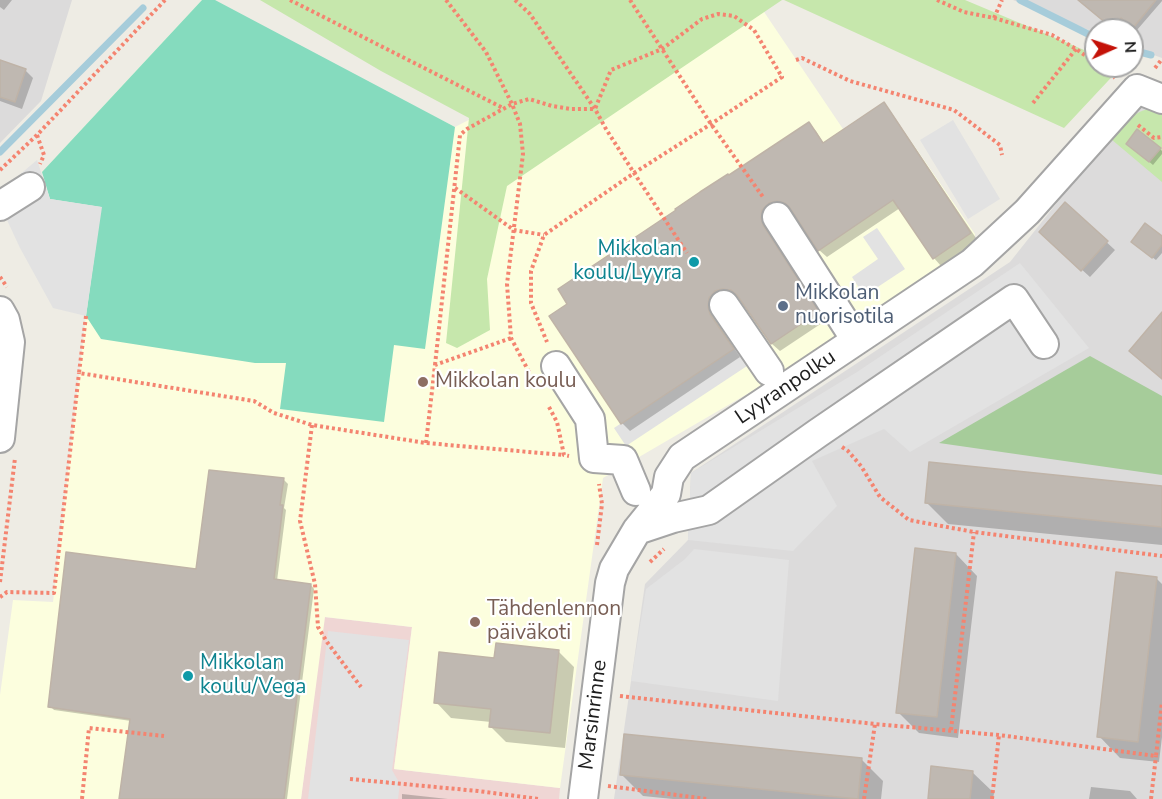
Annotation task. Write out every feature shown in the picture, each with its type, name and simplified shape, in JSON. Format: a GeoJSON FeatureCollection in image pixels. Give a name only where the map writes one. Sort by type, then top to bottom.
{"type":"FeatureCollection","features":[{"type":"Feature","properties":{"kind":"street","name":"Lyyranpolku"},"geometry":{"type":"LineString","coordinates":[[637,530],[666,494],[669,477],[682,457],[972,263],[1150,94]]}},
{"type":"Feature","properties":{"kind":"street"},"geometry":{"type":"LineString","coordinates":[[0,206],[30,187]]}},
{"type":"Feature","properties":{"kind":"street"},"geometry":{"type":"LineString","coordinates":[[771,209],[856,340]]}},
{"type":"Feature","properties":{"kind":"street"},"geometry":{"type":"LineString","coordinates":[[637,530],[673,518],[709,510],[1014,299],[1044,344]]}},
{"type":"Feature","properties":{"kind":"street"},"geometry":{"type":"LineString","coordinates":[[723,305],[769,371]]}},
{"type":"Feature","properties":{"kind":"street"},"geometry":{"type":"LineString","coordinates":[[0,311],[5,320],[10,342],[0,438]]}},
{"type":"Feature","properties":{"kind":"street"},"geometry":{"type":"LineString","coordinates":[[544,371],[590,419],[594,458],[622,460],[636,491]]}},
{"type":"Feature","properties":{"kind":"street","name":"Marsinrinne"},"geometry":{"type":"LineString","coordinates":[[594,792],[610,583],[614,569],[637,530]]}},
{"type":"Feature","properties":{"kind":"path"},"geometry":{"type":"LineString","coordinates":[[291,0],[503,108]]}},
{"type":"Feature","properties":{"kind":"path"},"geometry":{"type":"LineString","coordinates":[[446,0],[486,52],[520,124],[523,154],[507,284],[511,338],[544,371]]}},
{"type":"Feature","properties":{"kind":"path"},"geometry":{"type":"LineString","coordinates":[[515,0],[530,14],[596,109],[606,129],[687,253]]}},
{"type":"Feature","properties":{"kind":"path"},"geometry":{"type":"LineString","coordinates":[[630,0],[711,124],[771,209]]}},
{"type":"Feature","properties":{"kind":"path"},"geometry":{"type":"LineString","coordinates":[[937,0],[964,12],[1052,35],[1084,55]]}},
{"type":"Feature","properties":{"kind":"path"},"geometry":{"type":"LineString","coordinates":[[0,170],[37,135],[162,1]]}},
{"type":"Feature","properties":{"kind":"path"},"geometry":{"type":"LineString","coordinates":[[994,18],[1001,1]]}},
{"type":"Feature","properties":{"kind":"path"},"geometry":{"type":"LineString","coordinates":[[544,371],[531,303],[531,271],[544,235],[634,173],[782,77],[754,30],[734,16],[718,14],[702,19],[662,48],[611,70],[596,109]]}},
{"type":"Feature","properties":{"kind":"path"},"geometry":{"type":"LineString","coordinates":[[1033,103],[1076,49]]}},
{"type":"Feature","properties":{"kind":"path"},"geometry":{"type":"LineString","coordinates":[[796,60],[802,58],[850,81],[954,110],[1000,145],[1002,155]]}},
{"type":"Feature","properties":{"kind":"path"},"geometry":{"type":"LineString","coordinates":[[426,443],[460,135],[466,129],[503,108],[529,99],[571,109],[596,109]]}},
{"type":"Feature","properties":{"kind":"path"},"geometry":{"type":"LineString","coordinates":[[455,188],[514,230],[544,235]]}},
{"type":"Feature","properties":{"kind":"path"},"geometry":{"type":"LineString","coordinates":[[0,597],[7,592],[54,593],[86,316]]}},
{"type":"Feature","properties":{"kind":"path"},"geometry":{"type":"LineString","coordinates":[[435,365],[511,338]]}},
{"type":"Feature","properties":{"kind":"path"},"geometry":{"type":"LineString","coordinates":[[79,373],[254,400],[274,413],[312,425],[426,443],[594,458],[602,504]]}},
{"type":"Feature","properties":{"kind":"path"},"geometry":{"type":"LineString","coordinates":[[547,403],[557,422],[564,455]]}},
{"type":"Feature","properties":{"kind":"path"},"geometry":{"type":"LineString","coordinates":[[312,425],[300,521],[315,584],[318,627],[361,687]]}},
{"type":"Feature","properties":{"kind":"path"},"geometry":{"type":"LineString","coordinates":[[818,433],[848,451],[861,466],[880,497],[909,520],[974,532],[1162,556]]}},
{"type":"Feature","properties":{"kind":"path"},"geometry":{"type":"LineString","coordinates":[[951,730],[974,532]]}},
{"type":"Feature","properties":{"kind":"path"},"geometry":{"type":"LineString","coordinates":[[617,695],[875,724],[999,735],[1156,756]]}},
{"type":"Feature","properties":{"kind":"path"},"geometry":{"type":"LineString","coordinates":[[1150,799],[1162,702]]}},
{"type":"Feature","properties":{"kind":"path"},"geometry":{"type":"LineString","coordinates":[[864,799],[875,724]]}},
{"type":"Feature","properties":{"kind":"path"},"geometry":{"type":"LineString","coordinates":[[82,799],[89,728],[164,736]]}},
{"type":"Feature","properties":{"kind":"path"},"geometry":{"type":"LineString","coordinates":[[992,799],[999,735]]}},
{"type":"Feature","properties":{"kind":"path"},"geometry":{"type":"LineString","coordinates":[[350,779],[539,799]]}},
{"type":"Feature","properties":{"kind":"path"},"geometry":{"type":"LineString","coordinates":[[477,799],[478,791]]}},
{"type":"Feature","properties":{"kind":"path"},"geometry":{"type":"LineString","coordinates":[[594,792],[708,799]]}},
{"type":"Feature","properties":{"kind":"shaded area"},"geometry":{"type":"Polygon","coordinates":[[[0,0],[72,0],[41,101],[0,143],[0,0]]]}},
{"type":"Feature","properties":{"kind":"shaded area","name":"Mikkolan koulu"},"geometry":{"type":"Polygon","coordinates":[[[202,0],[207,0],[455,127],[529,89],[756,0],[843,129],[884,102],[975,234],[972,263],[603,478],[560,788],[394,769],[412,627],[325,617],[301,799],[0,799],[0,695],[13,600],[53,602],[101,207],[42,172],[202,0]]]}},
{"type":"Feature","properties":{"kind":"shaded area"},"geometry":{"type":"Polygon","coordinates":[[[1013,0],[1162,0],[1162,58],[1144,51],[1144,18],[1084,18],[1084,28],[1013,0]]]}},
{"type":"Feature","properties":{"kind":"shaded area"},"geometry":{"type":"Polygon","coordinates":[[[1162,92],[1162,799],[614,799],[645,584],[688,540],[691,473],[1010,262],[1129,112],[1162,92]]]}},
{"type":"Feature","properties":{"kind":"shaded area"},"geometry":{"type":"Polygon","coordinates":[[[953,120],[1000,199],[968,219],[920,140],[953,120]]]}},
{"type":"Feature","properties":{"kind":"shaded area"},"geometry":{"type":"Polygon","coordinates":[[[37,160],[50,199],[102,207],[86,316],[53,308],[7,220],[22,209],[5,187],[37,160]]]}},
{"type":"Feature","properties":{"kind":"shaded area"},"geometry":{"type":"Polygon","coordinates":[[[877,228],[905,269],[864,296],[852,277],[878,259],[863,237],[877,228]]]}},
{"type":"Feature","properties":{"kind":"shaded area"},"geometry":{"type":"Polygon","coordinates":[[[1020,263],[1089,348],[910,452],[884,429],[812,461],[837,506],[793,551],[688,540],[691,473],[857,372],[1020,263]]]}},
{"type":"Feature","properties":{"kind":"shaded area"},"geometry":{"type":"Polygon","coordinates":[[[735,348],[747,366],[626,446],[614,428],[735,348]]]}},
{"type":"Feature","properties":{"kind":"shaded area"},"geometry":{"type":"Polygon","coordinates":[[[694,549],[789,560],[778,701],[631,681],[646,589],[685,559],[694,549]]]}},
{"type":"Feature","properties":{"kind":"shaded area"},"geometry":{"type":"Polygon","coordinates":[[[324,617],[412,627],[394,769],[560,788],[559,799],[301,799],[324,617]]]}},
{"type":"Feature","properties":{"kind":"shaded area"},"geometry":{"type":"Polygon","coordinates":[[[328,631],[409,640],[392,770],[400,784],[398,799],[308,799],[328,631]]]}},
{"type":"Feature","properties":{"kind":"green space"},"geometry":{"type":"Polygon","coordinates":[[[202,0],[215,0],[455,127],[425,349],[394,345],[384,422],[280,409],[286,363],[255,363],[101,339],[86,316],[101,207],[50,199],[42,172],[202,0]]]}},
{"type":"Feature","properties":{"kind":"green space"},"geometry":{"type":"Polygon","coordinates":[[[260,0],[782,0],[507,186],[487,279],[490,330],[457,348],[446,343],[469,118],[381,71],[260,0]]]}},
{"type":"Feature","properties":{"kind":"green space"},"geometry":{"type":"Polygon","coordinates":[[[784,0],[965,0],[1084,50],[1084,78],[1111,78],[1064,128],[784,0]]]}},
{"type":"Feature","properties":{"kind":"green space"},"geometry":{"type":"Polygon","coordinates":[[[1149,109],[1162,114],[1162,182],[1111,139],[1132,117],[1149,109]]]}},
{"type":"Feature","properties":{"kind":"green space"},"geometry":{"type":"Polygon","coordinates":[[[1090,356],[1162,396],[1162,475],[939,443],[1090,356]]]}},
{"type":"Feature","properties":{"kind":"building"},"geometry":{"type":"Polygon","coordinates":[[[1078,0],[1156,0],[1141,18],[1100,18],[1078,0]]]}},
{"type":"Feature","properties":{"kind":"building"},"geometry":{"type":"Polygon","coordinates":[[[0,60],[26,69],[15,102],[0,97],[0,60]]]}},
{"type":"Feature","properties":{"kind":"building","name":"Mikkolan koulu/Lyyra"},"geometry":{"type":"Polygon","coordinates":[[[884,102],[971,233],[933,259],[893,200],[818,251],[785,203],[777,201],[769,203],[762,210],[763,225],[819,312],[771,344],[737,295],[731,290],[715,291],[709,298],[710,314],[734,349],[621,424],[549,316],[567,304],[558,289],[700,192],[809,122],[823,143],[884,102]]]}},
{"type":"Feature","properties":{"kind":"building"},"geometry":{"type":"Polygon","coordinates":[[[1137,129],[1161,148],[1149,162],[1126,144],[1137,129]]]}},
{"type":"Feature","properties":{"kind":"building"},"geometry":{"type":"Polygon","coordinates":[[[1065,202],[1108,241],[1081,271],[1039,232],[1065,202]]]}},
{"type":"Feature","properties":{"kind":"building"},"geometry":{"type":"Polygon","coordinates":[[[1145,223],[1162,236],[1162,245],[1152,258],[1131,242],[1145,223]]]}},
{"type":"Feature","properties":{"kind":"building"},"geometry":{"type":"Polygon","coordinates":[[[1162,312],[1162,379],[1129,351],[1162,312]]]}},
{"type":"Feature","properties":{"kind":"building"},"geometry":{"type":"Polygon","coordinates":[[[929,462],[1162,486],[1162,527],[925,503],[929,462]]]}},
{"type":"Feature","properties":{"kind":"building","name":"Mikkolan koulu/Vega"},"geometry":{"type":"Polygon","coordinates":[[[209,470],[284,478],[274,579],[311,584],[284,799],[119,799],[130,719],[48,707],[66,552],[196,569],[209,470]]]}},
{"type":"Feature","properties":{"kind":"building"},"geometry":{"type":"Polygon","coordinates":[[[915,548],[956,553],[937,717],[896,713],[915,548]]]}},
{"type":"Feature","properties":{"kind":"building"},"geometry":{"type":"Polygon","coordinates":[[[1116,572],[1157,577],[1138,742],[1097,737],[1116,572]]]}},
{"type":"Feature","properties":{"kind":"building"},"geometry":{"type":"Polygon","coordinates":[[[496,643],[559,650],[550,733],[489,727],[491,709],[434,703],[439,652],[494,658],[496,643]]]}},
{"type":"Feature","properties":{"kind":"building"},"geometry":{"type":"Polygon","coordinates":[[[624,734],[862,758],[858,799],[620,775],[624,734]]]}},
{"type":"Feature","properties":{"kind":"building"},"geometry":{"type":"Polygon","coordinates":[[[931,766],[973,771],[970,799],[928,799],[931,766]]]}},
{"type":"Feature","properties":{"kind":"waterway"},"geometry":{"type":"LineString","coordinates":[[1020,0],[1084,32]]}},
{"type":"Feature","properties":{"kind":"waterway"},"geometry":{"type":"LineString","coordinates":[[0,152],[143,8]]}},
{"type":"Feature","properties":{"kind":"waterway"},"geometry":{"type":"LineString","coordinates":[[1144,53],[1151,55]]}},
{"type":"Feature","properties":{"kind":"place","name":"Mikkolan koulu/Lyyra"},"geometry":{"type":"Point","coordinates":[694,262]}},
{"type":"Feature","properties":{"kind":"place","name":"Mikkolan nuorisotila"},"geometry":{"type":"Point","coordinates":[783,306]}},
{"type":"Feature","properties":{"kind":"place","name":"Mikkolan koulu"},"geometry":{"type":"Point","coordinates":[423,382]}},
{"type":"Feature","properties":{"kind":"place","name":"Tähdenlennon päiväkoti"},"geometry":{"type":"Point","coordinates":[475,622]}},
{"type":"Feature","properties":{"kind":"place","name":"Mikkolan koulu/Vega"},"geometry":{"type":"Point","coordinates":[188,676]}}]}
